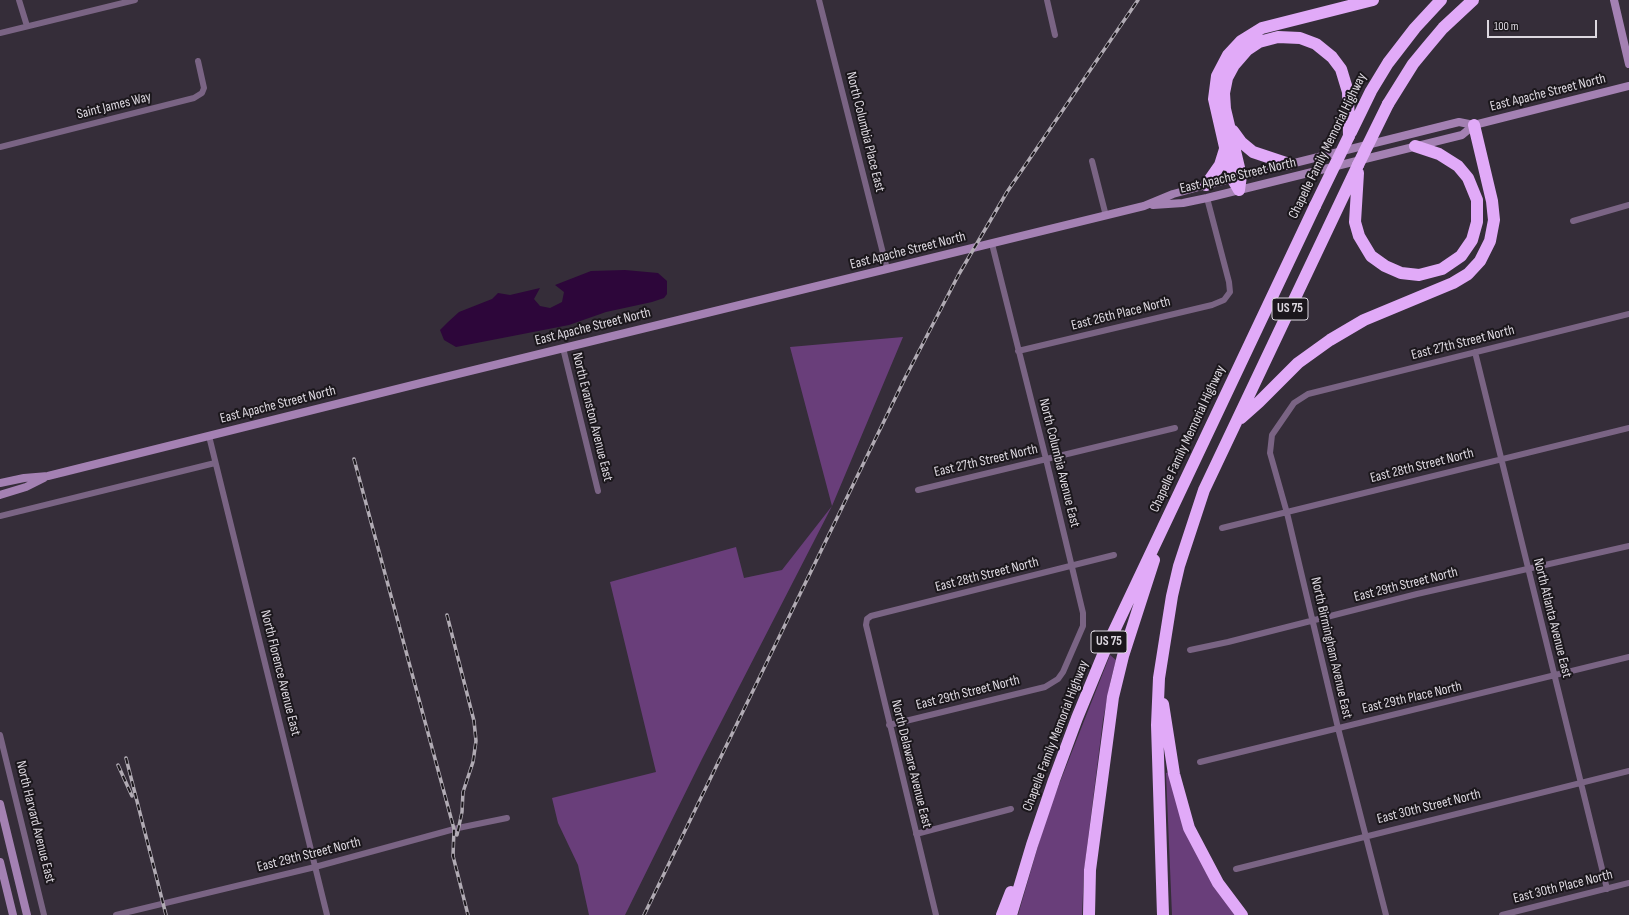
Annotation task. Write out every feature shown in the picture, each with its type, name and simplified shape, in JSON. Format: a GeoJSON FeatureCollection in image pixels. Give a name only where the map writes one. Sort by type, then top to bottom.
{"type":"FeatureCollection","features":[{"type":"Feature","properties":{"kind":"highway"},"geometry":{"type":"LineString","coordinates":[[1237,177],[1225,148],[1215,106],[1214,86],[1222,64],[1236,45],[1262,28],[1373,0]]}},
{"type":"Feature","properties":{"kind":"highway","name":"Chapelle Family Memorial Highway"},"geometry":{"type":"LineString","coordinates":[[1011,915],[1032,845],[1054,780],[1077,718],[1105,650],[1348,136],[1355,112],[1388,63],[1415,28],[1441,0]]}},
{"type":"Feature","properties":{"kind":"highway","name":"US 75"},"geometry":{"type":"LineString","coordinates":[[1162,915],[1163,893],[1157,725],[1159,678],[1172,596],[1187,539],[1204,490],[1388,104],[1413,64],[1426,47],[1443,28],[1473,0]]}},
{"type":"Feature","properties":{"kind":"highway"},"geometry":{"type":"LineString","coordinates":[[1239,190],[1225,109],[1224,93],[1230,71],[1238,59],[1247,50],[1265,40],[1289,36],[1306,40],[1320,47],[1332,56],[1344,76],[1355,112]]}},
{"type":"Feature","properties":{"kind":"highway"},"geometry":{"type":"LineString","coordinates":[[1237,421],[1259,402],[1298,363],[1330,340],[1364,320],[1454,283],[1468,274],[1480,261],[1490,242],[1494,220],[1492,201],[1474,125]]}},
{"type":"Feature","properties":{"kind":"highway"},"geometry":{"type":"LineString","coordinates":[[1229,127],[1241,142],[1253,152],[1288,164]]}},
{"type":"Feature","properties":{"kind":"highway"},"geometry":{"type":"LineString","coordinates":[[1358,165],[1354,214],[1359,236],[1372,256],[1385,266],[1401,273],[1419,275],[1442,269],[1456,261],[1466,251],[1475,233],[1478,215],[1476,196],[1466,175],[1452,161],[1415,146]]}},
{"type":"Feature","properties":{"kind":"highway"},"geometry":{"type":"LineString","coordinates":[[1206,185],[1213,178],[1220,165],[1225,148]]}},
{"type":"Feature","properties":{"kind":"highway"},"geometry":{"type":"LineString","coordinates":[[1089,915],[1090,870],[1113,697],[1123,656],[1172,507]]}},
{"type":"Feature","properties":{"kind":"highway"},"geometry":{"type":"LineString","coordinates":[[1159,678],[1174,774],[1183,810],[1197,845],[1211,871],[1242,915]]}},
{"type":"Feature","properties":{"kind":"highway"},"geometry":{"type":"LineString","coordinates":[[1002,915],[1054,780]]}},
{"type":"Feature","properties":{"kind":"main road"},"geometry":{"type":"LineString","coordinates":[[1614,0],[1629,64]]}},
{"type":"Feature","properties":{"kind":"main road","name":"East Apache Street North"},"geometry":{"type":"LineString","coordinates":[[0,483],[24,478],[48,476],[563,348],[1106,216],[1144,206],[1173,194],[1206,185],[1459,122],[1474,125],[1629,86]]}},
{"type":"Feature","properties":{"kind":"main road","name":"East Apache Street North"},"geometry":{"type":"LineString","coordinates":[[1144,206],[1207,198],[1462,135],[1474,125]]}},
{"type":"Feature","properties":{"kind":"main road","name":"East Apache Street North"},"geometry":{"type":"LineString","coordinates":[[0,495],[26,487],[48,476]]}},
{"type":"Feature","properties":{"kind":"main road"},"geometry":{"type":"LineString","coordinates":[[0,804],[27,915]]}},
{"type":"Feature","properties":{"kind":"main road"},"geometry":{"type":"LineString","coordinates":[[0,862],[13,915]]}},
{"type":"Feature","properties":{"kind":"street"},"geometry":{"type":"LineString","coordinates":[[19,0],[27,26]]}},
{"type":"Feature","properties":{"kind":"street"},"geometry":{"type":"LineString","coordinates":[[0,33],[135,0]]}},
{"type":"Feature","properties":{"kind":"street","name":"North Columbia Place East"},"geometry":{"type":"LineString","coordinates":[[819,0],[887,269]]}},
{"type":"Feature","properties":{"kind":"street"},"geometry":{"type":"LineString","coordinates":[[1047,0],[1055,35]]}},
{"type":"Feature","properties":{"kind":"street","name":"Saint James Way"},"geometry":{"type":"LineString","coordinates":[[0,147],[194,98],[202,93],[204,88],[198,61]]}},
{"type":"Feature","properties":{"kind":"street"},"geometry":{"type":"LineString","coordinates":[[1092,161],[1106,216]]}},
{"type":"Feature","properties":{"kind":"street","name":"East 26th Place North"},"geometry":{"type":"LineString","coordinates":[[1018,351],[1212,305],[1228,297],[1230,292],[1229,282],[1207,198]]}},
{"type":"Feature","properties":{"kind":"street"},"geometry":{"type":"LineString","coordinates":[[1573,221],[1629,205]]}},
{"type":"Feature","properties":{"kind":"street","name":"North Columbia Avenue East"},"geometry":{"type":"LineString","coordinates":[[992,244],[1083,614],[1083,626],[1063,672],[1052,683]]}},
{"type":"Feature","properties":{"kind":"street","name":"East 27th Street North"},"geometry":{"type":"LineString","coordinates":[[1303,396],[1629,314]]}},
{"type":"Feature","properties":{"kind":"street","name":"North Evanston Avenue East"},"geometry":{"type":"LineString","coordinates":[[563,348],[598,491]]}},
{"type":"Feature","properties":{"kind":"street","name":"North Atlanta Avenue East"},"geometry":{"type":"LineString","coordinates":[[1475,352],[1527,569],[1607,889]]}},
{"type":"Feature","properties":{"kind":"street","name":"North Birmingham Avenue East"},"geometry":{"type":"LineString","coordinates":[[1303,396],[1294,402],[1272,435],[1270,453],[1287,513],[1338,728],[1386,915]]}},
{"type":"Feature","properties":{"kind":"street","name":"East 27th Street North"},"geometry":{"type":"LineString","coordinates":[[918,490],[1175,428]]}},
{"type":"Feature","properties":{"kind":"street","name":"East 28th Street North"},"geometry":{"type":"LineString","coordinates":[[1222,528],[1629,428]]}},
{"type":"Feature","properties":{"kind":"street","name":"North Florence Avenue East"},"geometry":{"type":"LineString","coordinates":[[209,436],[327,915]]}},
{"type":"Feature","properties":{"kind":"street"},"geometry":{"type":"LineString","coordinates":[[0,516],[216,463]]}},
{"type":"Feature","properties":{"kind":"street","name":"East 29th Street North"},"geometry":{"type":"LineString","coordinates":[[1190,650],[1629,546]]}},
{"type":"Feature","properties":{"kind":"street","name":"East 28th Street North"},"geometry":{"type":"LineString","coordinates":[[867,619],[871,616],[1114,555]]}},
{"type":"Feature","properties":{"kind":"street","name":"North Delaware Avenue East"},"geometry":{"type":"LineString","coordinates":[[867,619],[866,625],[889,725],[936,915]]}},
{"type":"Feature","properties":{"kind":"street","name":"East 29th Place North"},"geometry":{"type":"LineString","coordinates":[[1200,762],[1629,657]]}},
{"type":"Feature","properties":{"kind":"street","name":"East 29th Street North"},"geometry":{"type":"LineString","coordinates":[[889,725],[1045,687],[1052,683]]}},
{"type":"Feature","properties":{"kind":"street","name":"North Harvard Avenue East"},"geometry":{"type":"LineString","coordinates":[[0,735],[44,915]]}},
{"type":"Feature","properties":{"kind":"street","name":"East 30th Street North"},"geometry":{"type":"LineString","coordinates":[[1236,869],[1366,835],[1629,771]]}},
{"type":"Feature","properties":{"kind":"street"},"geometry":{"type":"LineString","coordinates":[[916,834],[1011,809]]}},
{"type":"Feature","properties":{"kind":"street","name":"East 29th Street North"},"geometry":{"type":"LineString","coordinates":[[116,915],[315,867],[458,828],[507,818]]}},
{"type":"Feature","properties":{"kind":"street","name":"East 30th Place North"},"geometry":{"type":"LineString","coordinates":[[1502,915],[1629,883]]}},
{"type":"Feature","properties":{"kind":"shaded area"},"geometry":{"type":"Polygon","coordinates":[[[625,270],[658,273],[667,281],[667,294],[664,298],[652,302],[606,312],[569,325],[456,347],[444,340],[440,330],[459,312],[492,299],[498,293],[510,295],[540,288],[534,299],[540,306],[550,308],[562,302],[564,292],[555,285],[591,271],[625,270]]]}},
{"type":"Feature","properties":{"kind":"shaded area"},"geometry":{"type":"Polygon","coordinates":[[[903,337],[832,506],[790,347],[903,337]]]}},
{"type":"Feature","properties":{"kind":"shaded area"},"geometry":{"type":"Polygon","coordinates":[[[832,506],[702,759],[625,915],[589,915],[578,865],[558,823],[552,798],[656,772],[610,582],[736,547],[744,578],[782,570],[832,506]]]}},
{"type":"Feature","properties":{"kind":"shaded area"},"geometry":{"type":"Polygon","coordinates":[[[1110,655],[1116,660],[1103,720],[1084,871],[1082,915],[1018,915],[1047,815],[1110,655]]]}},
{"type":"Feature","properties":{"kind":"shaded area"},"geometry":{"type":"Polygon","coordinates":[[[1169,772],[1236,915],[1172,915],[1166,773],[1169,772]]]}},
{"type":"Feature","properties":{"kind":"railway"},"geometry":{"type":"LineString","coordinates":[[644,915],[905,378],[959,274],[1007,192],[1138,0]]}},
{"type":"Feature","properties":{"kind":"railway"},"geometry":{"type":"LineString","coordinates":[[354,459],[454,829],[453,856],[468,915]]}},
{"type":"Feature","properties":{"kind":"railway"},"geometry":{"type":"LineString","coordinates":[[447,615],[474,721],[476,741],[473,762],[463,792],[462,812],[457,835]]}},
{"type":"Feature","properties":{"kind":"railway"},"geometry":{"type":"LineString","coordinates":[[126,758],[166,915]]}},
{"type":"Feature","properties":{"kind":"railway"},"geometry":{"type":"LineString","coordinates":[[118,765],[132,796]]}}]}
